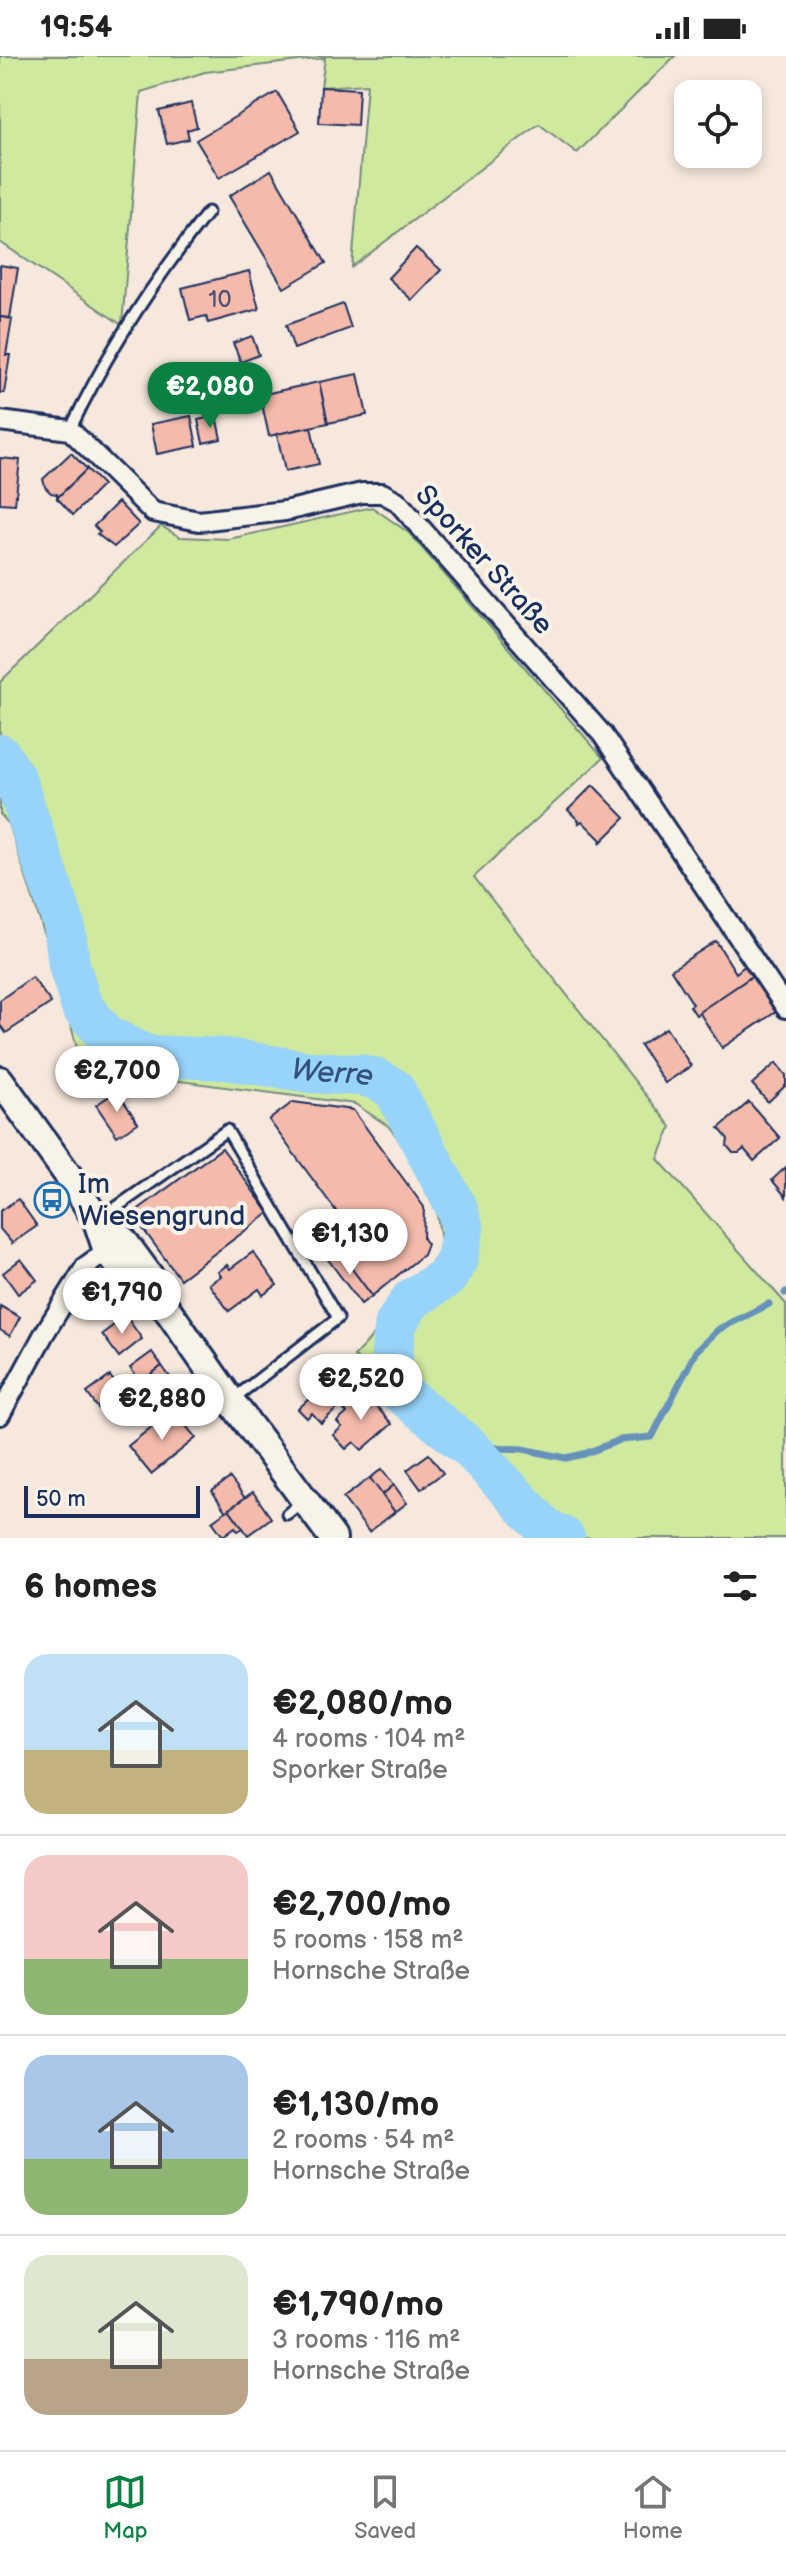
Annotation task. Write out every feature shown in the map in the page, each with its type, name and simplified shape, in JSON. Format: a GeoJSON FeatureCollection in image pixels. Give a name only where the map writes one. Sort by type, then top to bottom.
{"type":"FeatureCollection","features":[{"type":"Feature","properties":{"kind":"main road"},"geometry":{"type":"LineString","coordinates":[[4,1091],[55,1155],[115,1245],[156,1285],[165,1306],[231,1401],[333,1538]]}},
{"type":"Feature","properties":{"kind":"street"},"geometry":{"type":"LineString","coordinates":[[0,421],[70,430]]}},
{"type":"Feature","properties":{"kind":"street","name":"Sporker Straße"},"geometry":{"type":"LineString","coordinates":[[70,430],[153,512],[199,521],[285,511],[362,493],[382,493],[397,501],[602,734],[786,1008]]}},
{"type":"Feature","properties":{"kind":"street"},"geometry":{"type":"LineString","coordinates":[[0,1415],[86,1266],[115,1245]]}},
{"type":"Feature","properties":{"kind":"lane"},"geometry":{"type":"LineString","coordinates":[[70,430],[131,322],[164,270],[208,212]]}},
{"type":"Feature","properties":{"kind":"lane"},"geometry":{"type":"LineString","coordinates":[[97,1221],[227,1130],[338,1318],[231,1401]]}},
{"type":"Feature","properties":{"kind":"green space"},"geometry":{"type":"Polygon","coordinates":[[[0,56],[675,56],[577,153],[539,124],[352,267],[367,84],[321,87],[325,58],[205,72],[141,92],[122,325],[0,242],[0,56]]]}},
{"type":"Feature","properties":{"kind":"green space"},"geometry":{"type":"Polygon","coordinates":[[[372,507],[409,533],[603,758],[474,877],[671,1127],[658,1159],[786,1304],[786,1538],[537,1538],[461,1459],[482,1442],[458,1456],[354,1356],[403,1304],[442,1248],[432,1181],[388,1126],[355,1104],[165,1079],[117,1065],[80,1059],[58,977],[9,824],[0,814],[0,682],[161,526],[180,537],[229,539],[372,507]]]}},
{"type":"Feature","properties":{"kind":"building"},"geometry":{"type":"Polygon","coordinates":[[[321,87],[359,89],[357,125],[319,123],[321,87]]]}},
{"type":"Feature","properties":{"kind":"building"},"geometry":{"type":"Polygon","coordinates":[[[277,92],[300,131],[219,178],[196,140],[277,92]]]}},
{"type":"Feature","properties":{"kind":"building"},"geometry":{"type":"Polygon","coordinates":[[[191,103],[197,127],[187,130],[189,139],[167,144],[159,111],[191,103]]]}},
{"type":"Feature","properties":{"kind":"building"},"geometry":{"type":"Polygon","coordinates":[[[271,170],[326,263],[284,288],[229,196],[271,170]]]}},
{"type":"Feature","properties":{"kind":"building"},"geometry":{"type":"Polygon","coordinates":[[[416,248],[441,270],[412,300],[388,278],[416,248]]]}},
{"type":"Feature","properties":{"kind":"building"},"geometry":{"type":"Polygon","coordinates":[[[0,265],[18,268],[10,318],[0,317],[0,265]]]}},
{"type":"Feature","properties":{"kind":"building"},"geometry":{"type":"Polygon","coordinates":[[[249,271],[259,309],[208,323],[206,316],[190,320],[182,288],[249,271]]]}},
{"type":"Feature","properties":{"kind":"building"},"geometry":{"type":"Polygon","coordinates":[[[343,304],[351,328],[294,349],[286,325],[343,304]]]}},
{"type":"Feature","properties":{"kind":"building"},"geometry":{"type":"Polygon","coordinates":[[[0,317],[12,319],[4,393],[0,393],[0,317]]]}},
{"type":"Feature","properties":{"kind":"building"},"geometry":{"type":"Polygon","coordinates":[[[252,336],[259,355],[241,362],[233,343],[252,336]]]}},
{"type":"Feature","properties":{"kind":"building"},"geometry":{"type":"Polygon","coordinates":[[[358,374],[367,415],[328,423],[319,382],[358,374]]]}},
{"type":"Feature","properties":{"kind":"building"},"geometry":{"type":"Polygon","coordinates":[[[319,382],[328,423],[269,436],[260,395],[319,382]]]}},
{"type":"Feature","properties":{"kind":"building"},"geometry":{"type":"Polygon","coordinates":[[[191,416],[197,446],[157,454],[151,424],[191,416]]]}},
{"type":"Feature","properties":{"kind":"building"},"geometry":{"type":"Polygon","coordinates":[[[216,416],[221,439],[203,443],[198,420],[216,416]]]}},
{"type":"Feature","properties":{"kind":"building"},"geometry":{"type":"Polygon","coordinates":[[[311,427],[319,464],[285,471],[277,434],[311,427]]]}},
{"type":"Feature","properties":{"kind":"building"},"geometry":{"type":"Polygon","coordinates":[[[71,453],[87,469],[57,498],[57,494],[45,487],[43,479],[71,453]]]}},
{"type":"Feature","properties":{"kind":"building"},"geometry":{"type":"Polygon","coordinates":[[[0,458],[20,460],[15,504],[0,503],[0,458]]]}},
{"type":"Feature","properties":{"kind":"building"},"geometry":{"type":"Polygon","coordinates":[[[87,469],[103,485],[73,515],[57,498],[87,469]]]}},
{"type":"Feature","properties":{"kind":"building"},"geometry":{"type":"Polygon","coordinates":[[[118,502],[139,524],[114,547],[97,534],[100,532],[94,526],[118,502]]]}},
{"type":"Feature","properties":{"kind":"building"},"geometry":{"type":"Polygon","coordinates":[[[593,785],[625,818],[600,843],[601,840],[582,821],[578,824],[580,822],[568,810],[593,785]]]}},
{"type":"Feature","properties":{"kind":"building"},"geometry":{"type":"Polygon","coordinates":[[[716,941],[736,973],[747,964],[754,975],[696,1015],[690,1006],[693,1004],[671,970],[716,941]]]}},
{"type":"Feature","properties":{"kind":"building"},"geometry":{"type":"Polygon","coordinates":[[[754,975],[777,1011],[722,1048],[699,1012],[754,975]]]}},
{"type":"Feature","properties":{"kind":"building"},"geometry":{"type":"Polygon","coordinates":[[[32,977],[51,1003],[6,1033],[0,1025],[0,1000],[32,977]]]}},
{"type":"Feature","properties":{"kind":"building"},"geometry":{"type":"Polygon","coordinates":[[[666,1028],[691,1066],[665,1083],[640,1045],[666,1028]]]}},
{"type":"Feature","properties":{"kind":"building"},"geometry":{"type":"Polygon","coordinates":[[[776,1063],[786,1075],[786,1085],[768,1102],[752,1084],[776,1063]]]}},
{"type":"Feature","properties":{"kind":"building"},"geometry":{"type":"Polygon","coordinates":[[[117,1091],[138,1123],[117,1136],[96,1105],[117,1091]]]}},
{"type":"Feature","properties":{"kind":"building"},"geometry":{"type":"Polygon","coordinates":[[[293,1102],[353,1110],[424,1207],[423,1239],[427,1244],[423,1255],[372,1296],[331,1241],[336,1211],[269,1120],[293,1102]]]}},
{"type":"Feature","properties":{"kind":"building"},"geometry":{"type":"Polygon","coordinates":[[[749,1102],[780,1138],[754,1161],[744,1149],[733,1153],[727,1146],[728,1139],[719,1128],[749,1102]]]}},
{"type":"Feature","properties":{"kind":"building"},"geometry":{"type":"Polygon","coordinates":[[[222,1148],[269,1213],[180,1279],[132,1214],[222,1148]]]}},
{"type":"Feature","properties":{"kind":"building"},"geometry":{"type":"Polygon","coordinates":[[[786,1167],[786,1197],[772,1180],[786,1167]]]}},
{"type":"Feature","properties":{"kind":"building"},"geometry":{"type":"Polygon","coordinates":[[[18,1199],[37,1226],[11,1244],[0,1229],[0,1211],[18,1199]]]}},
{"type":"Feature","properties":{"kind":"building"},"geometry":{"type":"Polygon","coordinates":[[[338,1250],[372,1296],[361,1304],[327,1258],[338,1250]]]}},
{"type":"Feature","properties":{"kind":"building"},"geometry":{"type":"Polygon","coordinates":[[[253,1252],[277,1285],[263,1295],[259,1289],[229,1311],[209,1284],[221,1276],[218,1272],[227,1265],[230,1269],[253,1252]]]}},
{"type":"Feature","properties":{"kind":"building"},"geometry":{"type":"Polygon","coordinates":[[[21,1259],[37,1280],[18,1294],[3,1273],[21,1259]]]}},
{"type":"Feature","properties":{"kind":"building"},"geometry":{"type":"Polygon","coordinates":[[[0,1306],[20,1317],[10,1336],[0,1330],[0,1306]]]}},
{"type":"Feature","properties":{"kind":"building"},"geometry":{"type":"Polygon","coordinates":[[[126,1316],[142,1339],[119,1357],[102,1334],[126,1316]]]}},
{"type":"Feature","properties":{"kind":"building"},"geometry":{"type":"Polygon","coordinates":[[[152,1352],[162,1366],[141,1382],[130,1368],[152,1352]]]}},
{"type":"Feature","properties":{"kind":"building"},"geometry":{"type":"Polygon","coordinates":[[[162,1366],[180,1391],[158,1406],[141,1382],[162,1366]]]}},
{"type":"Feature","properties":{"kind":"building"},"geometry":{"type":"Polygon","coordinates":[[[338,1372],[356,1392],[321,1423],[312,1413],[307,1418],[298,1409],[338,1372]]]}},
{"type":"Feature","properties":{"kind":"building"},"geometry":{"type":"Polygon","coordinates":[[[110,1376],[121,1391],[98,1408],[87,1393],[110,1376]]]}},
{"type":"Feature","properties":{"kind":"building"},"geometry":{"type":"Polygon","coordinates":[[[145,1388],[158,1406],[145,1415],[131,1398],[145,1388]]]}},
{"type":"Feature","properties":{"kind":"building"},"geometry":{"type":"Polygon","coordinates":[[[360,1388],[392,1424],[362,1450],[354,1442],[346,1449],[333,1435],[342,1427],[337,1422],[347,1413],[340,1406],[360,1388]]]}},
{"type":"Feature","properties":{"kind":"building"},"geometry":{"type":"Polygon","coordinates":[[[173,1410],[196,1438],[151,1474],[128,1446],[173,1410]]]}},
{"type":"Feature","properties":{"kind":"building"},"geometry":{"type":"Polygon","coordinates":[[[429,1454],[443,1473],[421,1489],[407,1470],[429,1454]]]}},
{"type":"Feature","properties":{"kind":"building"},"geometry":{"type":"Polygon","coordinates":[[[382,1469],[394,1485],[382,1495],[370,1478],[382,1469]]]}},
{"type":"Feature","properties":{"kind":"building"},"geometry":{"type":"Polygon","coordinates":[[[230,1478],[245,1498],[226,1512],[212,1491],[230,1478]]]}},
{"type":"Feature","properties":{"kind":"building"},"geometry":{"type":"Polygon","coordinates":[[[370,1478],[395,1512],[369,1532],[343,1498],[370,1478]]]}},
{"type":"Feature","properties":{"kind":"building"},"geometry":{"type":"Polygon","coordinates":[[[394,1485],[407,1503],[395,1512],[382,1495],[394,1485]]]}},
{"type":"Feature","properties":{"kind":"building"},"geometry":{"type":"Polygon","coordinates":[[[253,1492],[271,1518],[248,1535],[229,1509],[253,1492]]]}},
{"type":"Feature","properties":{"kind":"building"},"geometry":{"type":"Polygon","coordinates":[[[229,1509],[243,1528],[238,1531],[235,1527],[223,1536],[212,1521],[229,1509]]]}},
{"type":"Feature","properties":{"kind":"waterway","name":"Werre"},"geometry":{"type":"LineString","coordinates":[[0,755],[15,779],[64,924],[69,965],[82,1007],[107,1036],[147,1056],[225,1059],[310,1072],[361,1075],[394,1089],[457,1209],[463,1229],[457,1259],[447,1277],[412,1299],[396,1323],[392,1374],[400,1392],[469,1447],[545,1528],[564,1538]]}},
{"type":"Feature","properties":{"kind":"waterway"},"geometry":{"type":"LineString","coordinates":[[469,1447],[523,1449],[566,1458],[620,1440],[652,1437],[696,1351],[719,1329],[769,1304]]}},
{"type":"Feature","properties":{"kind":"place","name":"Im Wiesengrund"},"geometry":{"type":"Point","coordinates":[52,1200]}}]}
